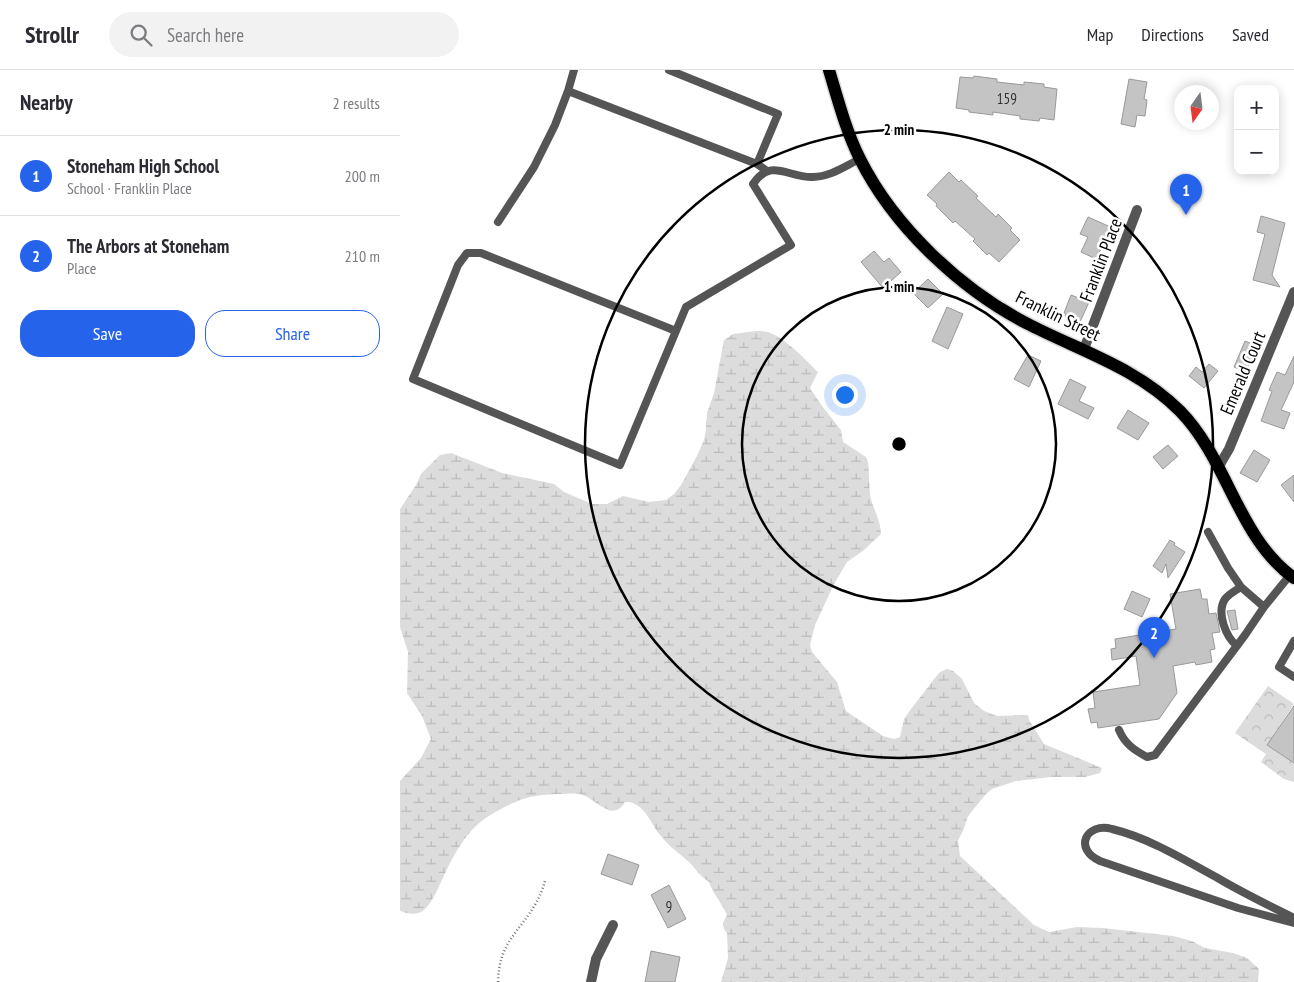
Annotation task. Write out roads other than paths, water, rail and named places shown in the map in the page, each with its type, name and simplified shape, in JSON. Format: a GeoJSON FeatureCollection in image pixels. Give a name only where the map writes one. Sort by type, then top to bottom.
{"type":"FeatureCollection","features":[{"type":"Feature","properties":{"kind":"main road","name":"Franklin Street"},"geometry":{"type":"LineString","coordinates":[[829,70],[844,122],[860,159],[893,211],[919,240],[966,284],[996,305],[1030,325],[1084,349],[1128,372],[1181,412],[1202,438],[1219,466],[1259,542],[1273,560],[1292,577]]}},
{"type":"Feature","properties":{"kind":"street","name":"Franklin Place"},"geometry":{"type":"LineString","coordinates":[[1084,349],[1137,210]]}},
{"type":"Feature","properties":{"kind":"street","name":"Emerald Court"},"geometry":{"type":"LineString","coordinates":[[1219,466],[1228,452],[1294,292]]}},
{"type":"Feature","properties":{"kind":"street"},"geometry":{"type":"LineString","coordinates":[[592,982],[596,959],[614,925]]}},
{"type":"Feature","properties":{"kind":"lane"},"geometry":{"type":"LineString","coordinates":[[498,222],[534,167],[555,125],[574,70]]}},
{"type":"Feature","properties":{"kind":"lane"},"geometry":{"type":"LineString","coordinates":[[669,70],[778,114],[757,164]]}},
{"type":"Feature","properties":{"kind":"lane"},"geometry":{"type":"LineString","coordinates":[[568,91],[757,164],[767,171]]}},
{"type":"Feature","properties":{"kind":"lane"},"geometry":{"type":"LineString","coordinates":[[676,331],[482,253],[467,253],[458,265],[413,379],[620,466],[676,331],[686,306],[791,245],[753,184],[759,176],[767,171],[780,169],[798,176],[828,175],[860,159]]}},
{"type":"Feature","properties":{"kind":"lane"},"geometry":{"type":"LineString","coordinates":[[1208,532],[1241,587],[1264,607]]}},
{"type":"Feature","properties":{"kind":"lane"},"geometry":{"type":"LineString","coordinates":[[1119,730],[1124,741],[1130,746],[1147,757],[1156,755],[1264,607],[1292,577]]}},
{"type":"Feature","properties":{"kind":"lane"},"geometry":{"type":"LineString","coordinates":[[1237,646],[1224,629],[1222,607],[1226,598],[1241,587]]}},
{"type":"Feature","properties":{"kind":"lane"},"geometry":{"type":"LineString","coordinates":[[1294,641],[1279,667],[1294,677]]}},
{"type":"Feature","properties":{"kind":"lane"},"geometry":{"type":"LineString","coordinates":[[1294,918],[1240,891],[1178,856],[1133,835],[1104,827],[1092,830],[1088,835],[1086,850],[1089,855],[1100,861],[1238,908],[1294,923]]}},
{"type":"Feature","properties":{"kind":"place","name":"Stoneham High School"},"geometry":{"type":"Point","coordinates":[1186,215]}},
{"type":"Feature","properties":{"kind":"place","name":"The Arbors at Stoneham"},"geometry":{"type":"Point","coordinates":[1154,658]}}]}
